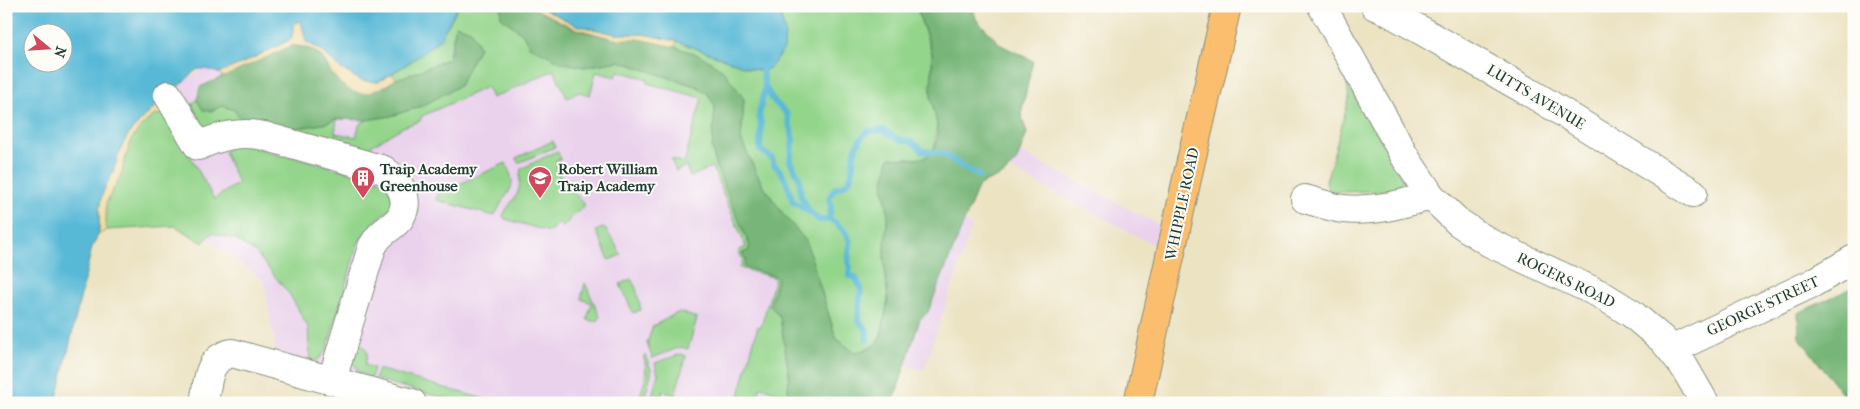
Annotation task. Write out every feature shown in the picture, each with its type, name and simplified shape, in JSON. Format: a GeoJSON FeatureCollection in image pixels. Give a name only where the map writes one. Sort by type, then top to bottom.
{"type":"FeatureCollection","features":[{"type":"Feature","properties":{"kind":"main road","name":"WHIPPLE ROAD"},"geometry":{"type":"LineString","coordinates":[[1138,403],[1227,6]]}},
{"type":"Feature","properties":{"kind":"street","name":"ROGERS ROAD"},"geometry":{"type":"LineString","coordinates":[[1322,6],[1405,157],[1431,196],[1458,222],[1490,243],[1611,300],[1646,326],[1662,340],[1683,365],[1705,403]]}},
{"type":"Feature","properties":{"kind":"street","name":"LUTTS AVENUE"},"geometry":{"type":"LineString","coordinates":[[1375,6],[1389,12],[1541,98],[1693,193]]}},
{"type":"Feature","properties":{"kind":"street"},"geometry":{"type":"LineString","coordinates":[[168,95],[198,146],[234,134],[264,136],[384,170],[395,178],[403,189],[405,203],[401,216],[394,225],[380,235],[372,247],[332,380]]}},
{"type":"Feature","properties":{"kind":"street"},"geometry":{"type":"LineString","coordinates":[[1305,199],[1342,208],[1371,210],[1431,196]]}},
{"type":"Feature","properties":{"kind":"street","name":"GEORGE STREET"},"geometry":{"type":"LineString","coordinates":[[1671,350],[1813,283],[1854,259]]}},
{"type":"Feature","properties":{"kind":"street"},"geometry":{"type":"LineString","coordinates":[[204,403],[209,375],[214,364],[218,357],[232,353],[412,403]]}},
{"type":"Feature","properties":{"kind":"shaded area","name":"Robert William Traip Academy"},"geometry":{"type":"Polygon","coordinates":[[[479,6],[565,6],[793,33],[1163,227],[1158,247],[872,96],[871,167],[972,226],[924,370],[862,357],[869,403],[453,403],[276,354],[264,281],[118,171],[181,85],[215,58],[297,44],[325,53],[479,6]]]}},
{"type":"Feature","properties":{"kind":"green space"},"geometry":{"type":"Polygon","coordinates":[[[458,6],[501,7],[501,17],[523,34],[529,46],[584,67],[619,61],[698,87],[708,94],[715,106],[712,148],[716,167],[750,246],[748,251],[778,277],[770,305],[780,317],[789,375],[788,393],[790,403],[781,403],[783,395],[761,387],[755,403],[738,399],[758,326],[761,327],[775,278],[740,268],[743,260],[738,251],[746,247],[712,167],[690,177],[686,166],[676,171],[671,159],[684,163],[702,98],[647,83],[648,79],[618,71],[616,77],[596,72],[590,95],[579,92],[567,98],[554,70],[492,98],[487,87],[422,116],[420,121],[403,127],[366,149],[351,149],[284,130],[323,124],[337,119],[335,133],[356,137],[359,125],[366,120],[391,116],[422,106],[459,86],[479,47],[456,25],[448,59],[396,79],[392,74],[414,60],[439,38],[458,6]]]}},
{"type":"Feature","properties":{"kind":"green space"},"geometry":{"type":"Polygon","coordinates":[[[530,6],[574,29],[614,39],[639,39],[675,47],[701,56],[723,70],[744,99],[741,140],[762,184],[783,214],[806,241],[836,338],[855,353],[874,346],[881,336],[888,300],[884,257],[888,211],[883,187],[889,158],[912,159],[924,157],[932,152],[937,139],[937,124],[931,96],[932,53],[916,6],[973,6],[976,19],[1001,45],[1033,61],[1021,114],[1027,133],[1017,160],[1004,174],[979,185],[928,312],[920,319],[893,403],[790,403],[788,393],[789,375],[780,317],[770,305],[778,277],[744,267],[746,260],[742,253],[748,251],[750,246],[716,167],[712,148],[715,106],[708,94],[698,87],[619,61],[584,67],[563,63],[529,46],[523,34],[501,17],[501,7],[530,6]]]}},
{"type":"Feature","properties":{"kind":"green space"},"geometry":{"type":"Polygon","coordinates":[[[778,6],[916,6],[932,54],[931,96],[937,124],[935,144],[932,153],[921,160],[905,157],[883,187],[888,211],[884,257],[888,300],[881,336],[874,346],[855,353],[836,338],[806,241],[783,214],[762,184],[741,140],[744,99],[701,56],[675,47],[677,41],[748,68],[764,71],[785,33],[778,6]]]}},
{"type":"Feature","properties":{"kind":"green space"},"geometry":{"type":"Polygon","coordinates":[[[456,25],[471,30],[479,47],[459,86],[422,106],[391,116],[366,120],[337,119],[323,124],[284,130],[245,124],[234,110],[222,106],[211,111],[203,110],[197,100],[200,87],[291,46],[309,49],[314,52],[322,58],[329,69],[385,87],[396,79],[448,59],[456,25]]]}},
{"type":"Feature","properties":{"kind":"green space"},"geometry":{"type":"Polygon","coordinates":[[[1348,82],[1399,172],[1402,180],[1396,188],[1388,191],[1335,192],[1328,189],[1326,182],[1349,99],[1348,82]]]}},
{"type":"Feature","properties":{"kind":"green space"},"geometry":{"type":"Polygon","coordinates":[[[197,100],[203,110],[211,111],[221,106],[234,110],[245,124],[210,130],[201,122],[195,111],[192,104],[197,100]]]}},
{"type":"Feature","properties":{"kind":"green space"},"geometry":{"type":"Polygon","coordinates":[[[167,114],[214,199],[238,183],[224,152],[230,147],[242,144],[386,182],[393,199],[390,209],[373,223],[358,243],[327,349],[318,360],[310,362],[308,327],[290,295],[256,253],[235,239],[212,233],[203,243],[175,226],[106,230],[106,203],[122,173],[132,139],[139,128],[155,115],[167,114]]]}},
{"type":"Feature","properties":{"kind":"green space"},"geometry":{"type":"Polygon","coordinates":[[[553,141],[555,147],[518,163],[516,158],[553,141]]]}},
{"type":"Feature","properties":{"kind":"green space"},"geometry":{"type":"Polygon","coordinates":[[[557,151],[561,159],[556,160],[560,176],[584,203],[584,207],[562,228],[561,224],[557,223],[550,232],[505,219],[504,213],[518,191],[521,169],[557,151]]]}},
{"type":"Feature","properties":{"kind":"green space"},"geometry":{"type":"Polygon","coordinates":[[[506,163],[512,183],[494,216],[437,200],[436,198],[439,193],[506,163]]]}},
{"type":"Feature","properties":{"kind":"green space"},"geometry":{"type":"Polygon","coordinates":[[[604,227],[621,255],[609,260],[596,231],[604,227]]]}},
{"type":"Feature","properties":{"kind":"green space"},"geometry":{"type":"Polygon","coordinates":[[[631,279],[636,288],[641,310],[633,313],[620,284],[631,279]]]}},
{"type":"Feature","properties":{"kind":"green space"},"geometry":{"type":"Polygon","coordinates":[[[585,283],[600,317],[598,321],[589,321],[587,319],[592,303],[581,299],[585,283]]]}},
{"type":"Feature","properties":{"kind":"green space"},"geometry":{"type":"Polygon","coordinates":[[[1854,287],[1854,403],[1849,403],[1799,337],[1798,313],[1854,287]]]}},
{"type":"Feature","properties":{"kind":"green space"},"geometry":{"type":"Polygon","coordinates":[[[679,312],[697,318],[688,349],[681,347],[652,358],[647,343],[653,326],[679,312]]]}},
{"type":"Feature","properties":{"kind":"green space"},"geometry":{"type":"Polygon","coordinates":[[[358,345],[365,347],[367,352],[365,365],[374,368],[371,378],[359,372],[352,361],[355,347],[358,345]]]}},
{"type":"Feature","properties":{"kind":"green space"},"geometry":{"type":"Polygon","coordinates":[[[681,354],[686,356],[675,395],[663,391],[660,403],[650,403],[658,374],[655,363],[681,354]]]}},
{"type":"Feature","properties":{"kind":"green space"},"geometry":{"type":"Polygon","coordinates":[[[645,355],[651,369],[651,374],[643,403],[638,403],[646,374],[643,357],[645,355]]]}},
{"type":"Feature","properties":{"kind":"green space"},"geometry":{"type":"Polygon","coordinates":[[[378,369],[498,403],[461,403],[375,379],[378,369]]]}},
{"type":"Feature","properties":{"kind":"sand"},"geometry":{"type":"Polygon","coordinates":[[[530,6],[539,6],[576,25],[616,34],[643,34],[677,41],[675,47],[639,39],[614,39],[574,28],[530,6]]]}},
{"type":"Feature","properties":{"kind":"sand"},"geometry":{"type":"Polygon","coordinates":[[[302,21],[306,42],[321,50],[341,69],[363,81],[378,82],[392,74],[396,79],[369,93],[353,92],[338,81],[320,55],[308,48],[295,46],[291,46],[224,77],[218,73],[291,39],[295,23],[302,21]]]}},
{"type":"Feature","properties":{"kind":"sand"},"geometry":{"type":"Polygon","coordinates":[[[160,101],[167,114],[155,115],[139,129],[132,139],[122,173],[106,203],[106,230],[99,235],[101,197],[123,143],[132,130],[160,101]]]}},
{"type":"Feature","properties":{"kind":"water"},"geometry":{"type":"Polygon","coordinates":[[[6,6],[458,6],[440,39],[422,54],[378,82],[362,81],[341,69],[321,50],[306,42],[301,21],[295,23],[291,39],[243,63],[218,73],[203,69],[195,71],[138,124],[130,132],[122,146],[101,199],[98,234],[92,247],[56,403],[6,403],[6,6]]]}},
{"type":"Feature","properties":{"kind":"water"},"geometry":{"type":"Polygon","coordinates":[[[539,6],[778,6],[785,33],[784,49],[771,67],[764,71],[748,68],[677,41],[643,34],[616,34],[576,25],[539,6]]]}},
{"type":"Feature","properties":{"kind":"waterway"},"geometry":{"type":"LineString","coordinates":[[761,64],[765,86],[772,99],[787,114],[793,140],[790,161],[799,177],[801,196],[809,211],[819,220],[829,219],[836,223],[845,232],[850,242],[849,276],[855,277],[861,288],[858,320],[867,330],[867,339]]}},
{"type":"Feature","properties":{"kind":"waterway"},"geometry":{"type":"LineString","coordinates":[[765,86],[759,116],[761,123],[760,150],[772,158],[774,165],[781,172],[793,202],[808,211]]}},
{"type":"Feature","properties":{"kind":"waterway"},"geometry":{"type":"LineString","coordinates":[[829,219],[831,206],[829,198],[835,188],[842,186],[850,179],[856,147],[868,131],[884,130],[898,139],[914,143],[922,151],[943,153],[980,176]]}},
{"type":"Feature","properties":{"kind":"place","name":"Traip Academy Greenhouse"},"geometry":{"type":"Point","coordinates":[363,199]}},
{"type":"Feature","properties":{"kind":"place","name":"Robert William Traip Academy"},"geometry":{"type":"Point","coordinates":[540,199]}}]}
